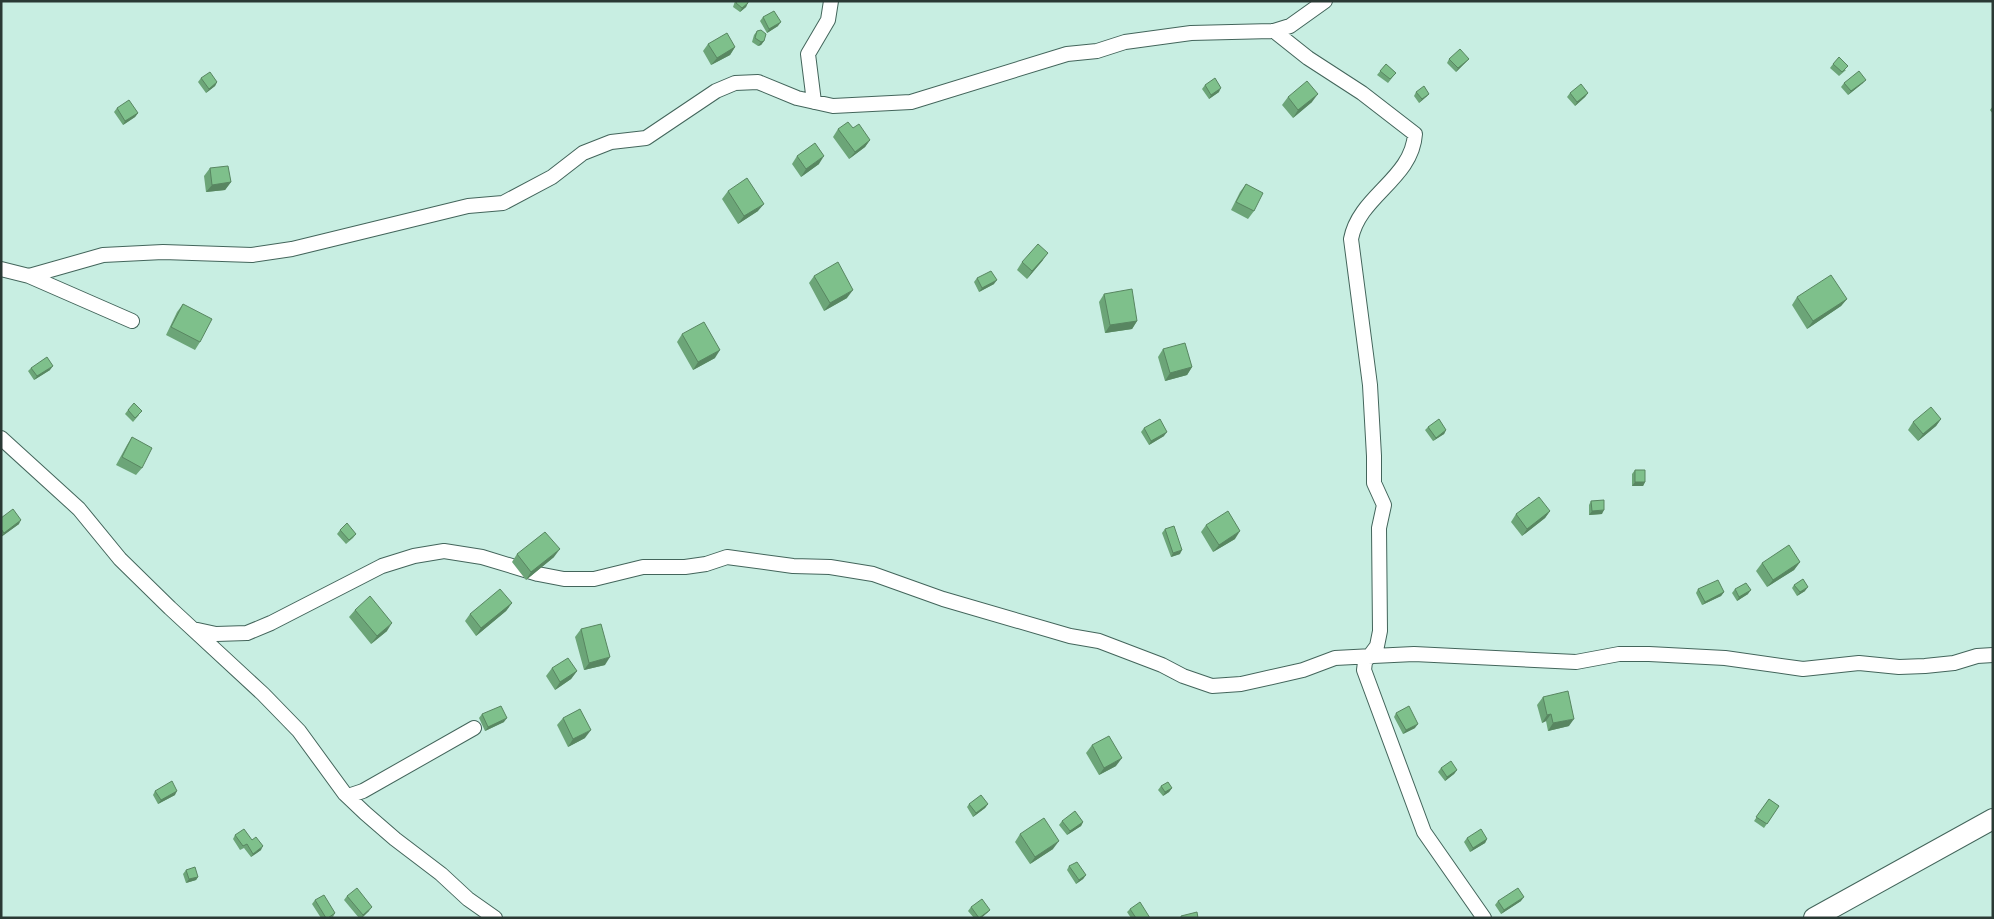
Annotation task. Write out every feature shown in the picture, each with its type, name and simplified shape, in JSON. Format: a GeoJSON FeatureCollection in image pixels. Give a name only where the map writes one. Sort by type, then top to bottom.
{"type":"FeatureCollection","features":[{"type":"Feature","properties":{"kind":"street"},"geometry":{"type":"LineString","coordinates":[[814,102],[808,54],[828,20],[831,1]]}},
{"type":"Feature","properties":{"kind":"street"},"geometry":{"type":"LineString","coordinates":[[29,276],[103,255],[163,252],[252,255],[292,249],[468,206],[503,203],[552,177],[583,153],[612,142],[646,138],[716,91],[735,83],[758,82],[814,102],[833,106],[911,102],[1067,54],[1097,51],[1125,42],[1191,33],[1274,31],[1290,26],[1325,1]]}},
{"type":"Feature","properties":{"kind":"street"},"geometry":{"type":"LineString","coordinates":[[1274,31],[1308,58],[1362,93],[1415,134],[1414,144],[1406,163],[1365,210],[1356,224],[1351,239],[1370,385],[1374,483],[1384,505],[1379,528],[1380,631],[1377,646],[1365,662],[1364,670],[1424,832],[1484,918]]}},
{"type":"Feature","properties":{"kind":"street"},"geometry":{"type":"LineString","coordinates":[[1,269],[29,276],[132,321]]}},
{"type":"Feature","properties":{"kind":"street"},"geometry":{"type":"LineString","coordinates":[[1,438],[79,509],[120,559],[263,694],[299,731],[348,796],[394,839],[418,855],[489,916]]}},
{"type":"Feature","properties":{"kind":"street"},"geometry":{"type":"LineString","coordinates":[[193,629],[216,634],[247,633],[271,623],[382,566],[414,556],[444,551],[482,557],[538,574],[564,579],[594,579],[643,567],[684,567],[706,564],[727,557],[793,566],[830,567],[873,574],[943,600],[1070,636],[1099,641],[1212,686],[1240,684],[1303,670],[1335,658],[1414,654],[1576,662],[1619,654],[1649,654],[1724,658],[1803,669],[1859,663],[1899,667],[1925,666],[1954,663],[1977,656],[1993,655]]}},
{"type":"Feature","properties":{"kind":"street"},"geometry":{"type":"LineString","coordinates":[[348,796],[363,791],[474,728]]}},
{"type":"Feature","properties":{"kind":"street"},"geometry":{"type":"LineString","coordinates":[[1814,918],[1993,819]]}},
{"type":"Feature","properties":{"kind":"building"},"geometry":{"type":"Polygon","coordinates":[[[737,1],[748,1],[748,3],[742,8],[736,3],[737,1]]]}},
{"type":"Feature","properties":{"kind":"building"},"geometry":{"type":"Polygon","coordinates":[[[774,11],[781,22],[769,29],[763,17],[774,11]]]}},
{"type":"Feature","properties":{"kind":"building"},"geometry":{"type":"Polygon","coordinates":[[[761,30],[766,34],[764,41],[761,42],[755,38],[757,31],[761,30]]]}},
{"type":"Feature","properties":{"kind":"building"},"geometry":{"type":"Polygon","coordinates":[[[727,33],[735,47],[717,58],[708,44],[727,33]]]}},
{"type":"Feature","properties":{"kind":"building"},"geometry":{"type":"Polygon","coordinates":[[[1460,49],[1469,59],[1458,68],[1449,59],[1460,49]]]}},
{"type":"Feature","properties":{"kind":"building"},"geometry":{"type":"Polygon","coordinates":[[[1839,57],[1848,66],[1842,72],[1833,64],[1839,57]]]}},
{"type":"Feature","properties":{"kind":"building"},"geometry":{"type":"Polygon","coordinates":[[[1386,64],[1396,73],[1390,79],[1380,71],[1386,64]]]}},
{"type":"Feature","properties":{"kind":"building"},"geometry":{"type":"Polygon","coordinates":[[[1859,71],[1866,80],[1851,91],[1844,83],[1859,71]]]}},
{"type":"Feature","properties":{"kind":"building"},"geometry":{"type":"Polygon","coordinates":[[[210,72],[217,82],[209,89],[201,78],[210,72]]]}},
{"type":"Feature","properties":{"kind":"building"},"geometry":{"type":"Polygon","coordinates":[[[1215,78],[1221,88],[1211,95],[1205,85],[1215,78]]]}},
{"type":"Feature","properties":{"kind":"building"},"geometry":{"type":"Polygon","coordinates":[[[1307,81],[1318,94],[1298,110],[1288,97],[1307,81]]]}},
{"type":"Feature","properties":{"kind":"building"},"geometry":{"type":"Polygon","coordinates":[[[1581,84],[1588,93],[1577,102],[1570,93],[1581,84]]]}},
{"type":"Feature","properties":{"kind":"building"},"geometry":{"type":"Polygon","coordinates":[[[1424,86],[1429,94],[1422,99],[1416,92],[1424,86]]]}},
{"type":"Feature","properties":{"kind":"building"},"geometry":{"type":"Polygon","coordinates":[[[129,100],[138,113],[125,121],[117,108],[129,100]]]}},
{"type":"Feature","properties":{"kind":"building"},"geometry":{"type":"Polygon","coordinates":[[[848,122],[853,128],[859,124],[870,140],[855,152],[838,129],[848,122]]]}},
{"type":"Feature","properties":{"kind":"building"},"geometry":{"type":"Polygon","coordinates":[[[815,143],[824,156],[806,169],[797,156],[815,143]]]}},
{"type":"Feature","properties":{"kind":"building"},"geometry":{"type":"Polygon","coordinates":[[[228,166],[231,182],[212,185],[210,168],[228,166]]]}},
{"type":"Feature","properties":{"kind":"building"},"geometry":{"type":"Polygon","coordinates":[[[747,178],[764,204],[744,216],[728,191],[747,178]]]}},
{"type":"Feature","properties":{"kind":"building"},"geometry":{"type":"Polygon","coordinates":[[[1246,184],[1263,193],[1254,211],[1236,202],[1246,184]]]}},
{"type":"Feature","properties":{"kind":"building"},"geometry":{"type":"Polygon","coordinates":[[[1038,244],[1048,253],[1032,271],[1022,262],[1038,244]]]}},
{"type":"Feature","properties":{"kind":"building"},"geometry":{"type":"Polygon","coordinates":[[[838,262],[853,290],[830,303],[814,276],[838,262]]]}},
{"type":"Feature","properties":{"kind":"building"},"geometry":{"type":"Polygon","coordinates":[[[991,271],[997,280],[982,288],[977,278],[991,271]]]}},
{"type":"Feature","properties":{"kind":"building"},"geometry":{"type":"Polygon","coordinates":[[[1831,275],[1847,299],[1813,321],[1797,297],[1831,275]]]}},
{"type":"Feature","properties":{"kind":"building"},"geometry":{"type":"Polygon","coordinates":[[[1132,289],[1137,321],[1110,325],[1104,294],[1132,289]]]}},
{"type":"Feature","properties":{"kind":"building"},"geometry":{"type":"Polygon","coordinates":[[[183,304],[212,319],[200,342],[171,327],[183,304]]]}},
{"type":"Feature","properties":{"kind":"building"},"geometry":{"type":"Polygon","coordinates":[[[704,322],[720,350],[698,362],[682,334],[704,322]]]}},
{"type":"Feature","properties":{"kind":"building"},"geometry":{"type":"Polygon","coordinates":[[[1185,343],[1192,367],[1170,373],[1163,349],[1185,343]]]}},
{"type":"Feature","properties":{"kind":"building"},"geometry":{"type":"Polygon","coordinates":[[[47,357],[53,366],[37,376],[31,368],[47,357]]]}},
{"type":"Feature","properties":{"kind":"building"},"geometry":{"type":"Polygon","coordinates":[[[134,403],[142,411],[135,418],[128,410],[134,403]]]}},
{"type":"Feature","properties":{"kind":"building"},"geometry":{"type":"Polygon","coordinates":[[[1931,407],[1941,419],[1923,434],[1913,422],[1931,407]]]}},
{"type":"Feature","properties":{"kind":"building"},"geometry":{"type":"Polygon","coordinates":[[[1160,419],[1167,432],[1151,441],[1144,428],[1160,419]]]}},
{"type":"Feature","properties":{"kind":"building"},"geometry":{"type":"Polygon","coordinates":[[[1439,419],[1446,430],[1436,438],[1428,427],[1439,419]]]}},
{"type":"Feature","properties":{"kind":"building"},"geometry":{"type":"Polygon","coordinates":[[[132,437],[152,448],[142,468],[122,457],[132,437]]]}},
{"type":"Feature","properties":{"kind":"building"},"geometry":{"type":"Polygon","coordinates":[[[1635,470],[1645,470],[1645,482],[1635,482],[1635,470]]]}},
{"type":"Feature","properties":{"kind":"building"},"geometry":{"type":"Polygon","coordinates":[[[1539,497],[1550,511],[1527,529],[1516,514],[1539,497]]]}},
{"type":"Feature","properties":{"kind":"building"},"geometry":{"type":"Polygon","coordinates":[[[1604,500],[1604,510],[1592,511],[1591,501],[1604,500]]]}},
{"type":"Feature","properties":{"kind":"building"},"geometry":{"type":"Polygon","coordinates":[[[13,509],[21,520],[4,533],[1,529],[1,518],[13,509]]]}},
{"type":"Feature","properties":{"kind":"building"},"geometry":{"type":"Polygon","coordinates":[[[1228,511],[1240,531],[1219,545],[1206,525],[1228,511]]]}},
{"type":"Feature","properties":{"kind":"building"},"geometry":{"type":"Polygon","coordinates":[[[347,523],[356,534],[349,540],[340,530],[347,523]]]}},
{"type":"Feature","properties":{"kind":"building"},"geometry":{"type":"Polygon","coordinates":[[[1174,526],[1182,550],[1173,553],[1165,529],[1174,526]]]}},
{"type":"Feature","properties":{"kind":"building"},"geometry":{"type":"Polygon","coordinates":[[[545,532],[560,549],[531,572],[517,554],[545,532]]]}},
{"type":"Feature","properties":{"kind":"building"},"geometry":{"type":"Polygon","coordinates":[[[1789,545],[1800,562],[1773,580],[1762,563],[1789,545]]]}},
{"type":"Feature","properties":{"kind":"building"},"geometry":{"type":"Polygon","coordinates":[[[1803,579],[1808,587],[1800,592],[1794,585],[1803,579]]]}},
{"type":"Feature","properties":{"kind":"building"},"geometry":{"type":"Polygon","coordinates":[[[1718,580],[1724,592],[1705,602],[1698,589],[1718,580]]]}},
{"type":"Feature","properties":{"kind":"building"},"geometry":{"type":"Polygon","coordinates":[[[1746,583],[1751,590],[1739,597],[1735,589],[1746,583]]]}},
{"type":"Feature","properties":{"kind":"building"},"geometry":{"type":"Polygon","coordinates":[[[500,589],[512,603],[481,628],[470,614],[500,589]]]}},
{"type":"Feature","properties":{"kind":"building"},"geometry":{"type":"Polygon","coordinates":[[[370,596],[392,623],[377,636],[355,610],[370,596]]]}},
{"type":"Feature","properties":{"kind":"building"},"geometry":{"type":"Polygon","coordinates":[[[601,624],[610,657],[589,663],[581,629],[601,624]]]}},
{"type":"Feature","properties":{"kind":"building"},"geometry":{"type":"Polygon","coordinates":[[[568,658],[577,671],[560,682],[552,668],[568,658]]]}},
{"type":"Feature","properties":{"kind":"building"},"geometry":{"type":"Polygon","coordinates":[[[1568,691],[1574,719],[1553,723],[1551,714],[1547,715],[1543,697],[1568,691]]]}},
{"type":"Feature","properties":{"kind":"building"},"geometry":{"type":"Polygon","coordinates":[[[501,706],[507,718],[488,727],[482,714],[501,706]]]}},
{"type":"Feature","properties":{"kind":"building"},"geometry":{"type":"Polygon","coordinates":[[[1409,706],[1418,724],[1406,730],[1396,713],[1409,706]]]}},
{"type":"Feature","properties":{"kind":"building"},"geometry":{"type":"Polygon","coordinates":[[[580,709],[591,730],[573,739],[563,718],[580,709]]]}},
{"type":"Feature","properties":{"kind":"building"},"geometry":{"type":"Polygon","coordinates":[[[1109,736],[1122,758],[1104,768],[1092,745],[1109,736]]]}},
{"type":"Feature","properties":{"kind":"building"},"geometry":{"type":"Polygon","coordinates":[[[1451,761],[1457,770],[1447,777],[1441,768],[1451,761]]]}},
{"type":"Feature","properties":{"kind":"building"},"geometry":{"type":"Polygon","coordinates":[[[172,781],[177,791],[161,800],[155,791],[172,781]]]}},
{"type":"Feature","properties":{"kind":"building"},"geometry":{"type":"Polygon","coordinates":[[[1168,782],[1172,788],[1165,792],[1161,786],[1168,782]]]}},
{"type":"Feature","properties":{"kind":"building"},"geometry":{"type":"Polygon","coordinates":[[[981,795],[988,804],[976,813],[969,804],[981,795]]]}},
{"type":"Feature","properties":{"kind":"building"},"geometry":{"type":"Polygon","coordinates":[[[1769,799],[1779,806],[1767,824],[1756,817],[1769,799]]]}},
{"type":"Feature","properties":{"kind":"building"},"geometry":{"type":"Polygon","coordinates":[[[1075,811],[1083,822],[1070,831],[1062,821],[1075,811]]]}},
{"type":"Feature","properties":{"kind":"building"},"geometry":{"type":"Polygon","coordinates":[[[1044,818],[1059,841],[1035,857],[1020,834],[1044,818]]]}},
{"type":"Feature","properties":{"kind":"building"},"geometry":{"type":"Polygon","coordinates":[[[244,829],[252,840],[256,837],[263,846],[253,854],[247,844],[243,846],[235,835],[244,829]]]}},
{"type":"Feature","properties":{"kind":"building"},"geometry":{"type":"Polygon","coordinates":[[[1481,829],[1487,839],[1473,848],[1467,838],[1481,829]]]}},
{"type":"Feature","properties":{"kind":"building"},"geometry":{"type":"Polygon","coordinates":[[[1077,862],[1086,875],[1079,880],[1069,866],[1077,862]]]}},
{"type":"Feature","properties":{"kind":"building"},"geometry":{"type":"Polygon","coordinates":[[[195,867],[198,877],[189,879],[186,870],[195,867]]]}},
{"type":"Feature","properties":{"kind":"building"},"geometry":{"type":"Polygon","coordinates":[[[357,888],[372,907],[363,915],[347,896],[357,888]]]}},
{"type":"Feature","properties":{"kind":"building"},"geometry":{"type":"Polygon","coordinates":[[[1518,888],[1524,897],[1504,910],[1498,901],[1518,888]]]}},
{"type":"Feature","properties":{"kind":"building"},"geometry":{"type":"Polygon","coordinates":[[[324,895],[335,913],[328,918],[326,918],[315,900],[324,895]]]}},
{"type":"Feature","properties":{"kind":"building"},"geometry":{"type":"Polygon","coordinates":[[[982,899],[990,910],[979,918],[971,907],[982,899]]]}},
{"type":"Feature","properties":{"kind":"building"},"geometry":{"type":"Polygon","coordinates":[[[1140,902],[1150,918],[1136,918],[1130,909],[1140,902]]]}},
{"type":"Feature","properties":{"kind":"building"},"geometry":{"type":"Polygon","coordinates":[[[1197,912],[1198,918],[1181,918],[1181,916],[1197,912]]]}}]}
